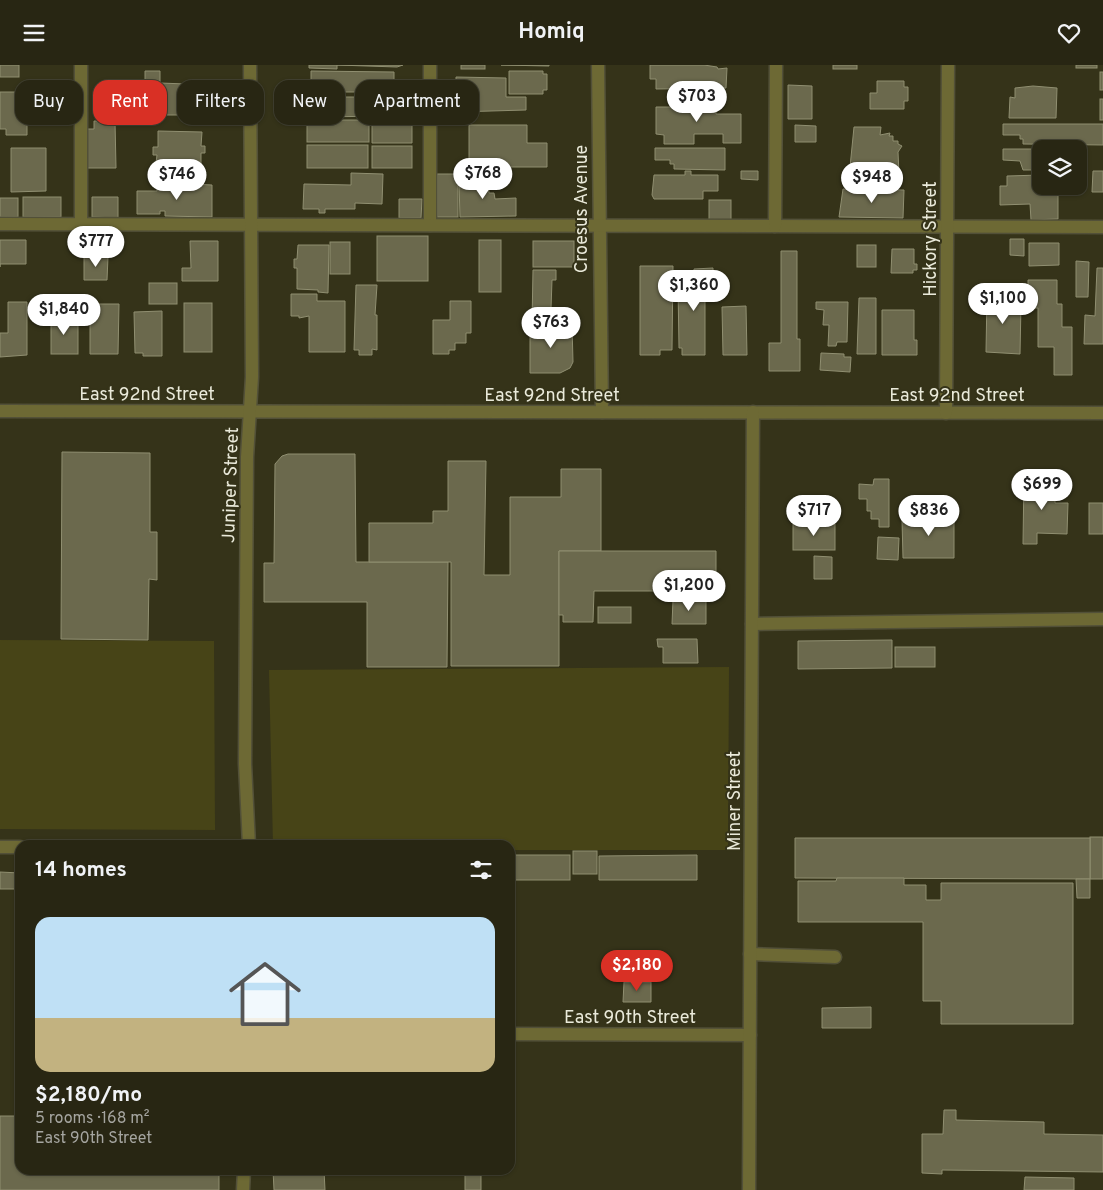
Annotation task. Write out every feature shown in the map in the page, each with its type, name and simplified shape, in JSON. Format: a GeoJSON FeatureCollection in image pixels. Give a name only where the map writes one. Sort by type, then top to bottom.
{"type":"FeatureCollection","features":[{"type":"Feature","properties":{"kind":"street"},"geometry":{"type":"LineString","coordinates":[[81,65],[81,225]]}},
{"type":"Feature","properties":{"kind":"street","name":"Juniper Street"},"geometry":{"type":"LineString","coordinates":[[248,840],[245,754],[247,457],[252,377],[250,65]]}},
{"type":"Feature","properties":{"kind":"street"},"geometry":{"type":"LineString","coordinates":[[430,65],[430,225]]}},
{"type":"Feature","properties":{"kind":"street","name":"Croesus Avenue"},"geometry":{"type":"LineString","coordinates":[[598,65],[598,225],[602,412]]}},
{"type":"Feature","properties":{"kind":"street"},"geometry":{"type":"LineString","coordinates":[[775,226],[776,65]]}},
{"type":"Feature","properties":{"kind":"street","name":"Hickory Street"},"geometry":{"type":"LineString","coordinates":[[946,413],[948,65]]}},
{"type":"Feature","properties":{"kind":"street"},"geometry":{"type":"LineString","coordinates":[[0,225],[1103,227]]}},
{"type":"Feature","properties":{"kind":"street","name":"East 92nd Street"},"geometry":{"type":"LineString","coordinates":[[0,411],[1103,413]]}},
{"type":"Feature","properties":{"kind":"street","name":"Miner Street"},"geometry":{"type":"LineString","coordinates":[[749,1190],[753,413]]}},
{"type":"Feature","properties":{"kind":"street"},"geometry":{"type":"LineString","coordinates":[[752,624],[1103,619]]}},
{"type":"Feature","properties":{"kind":"street"},"geometry":{"type":"LineString","coordinates":[[0,847],[15,847]]}},
{"type":"Feature","properties":{"kind":"street"},"geometry":{"type":"LineString","coordinates":[[750,955],[835,957]]}},
{"type":"Feature","properties":{"kind":"street","name":"East 90th Street"},"geometry":{"type":"LineString","coordinates":[[515,1034],[750,1035]]}},
{"type":"Feature","properties":{"kind":"street"},"geometry":{"type":"LineString","coordinates":[[243,1190],[244,1175]]}},
{"type":"Feature","properties":{"kind":"shaded area"},"geometry":{"type":"Polygon","coordinates":[[[0,640],[214,641],[215,830],[0,829],[0,640]]]}},
{"type":"Feature","properties":{"kind":"shaded area"},"geometry":{"type":"Polygon","coordinates":[[[729,667],[728,850],[515,850],[515,840],[273,840],[269,670],[729,667]]]}},
{"type":"Feature","properties":{"kind":"building"},"geometry":{"type":"Polygon","coordinates":[[[0,65],[19,65],[19,77],[0,77],[0,65]]]}},
{"type":"Feature","properties":{"kind":"building"},"geometry":{"type":"Polygon","coordinates":[[[309,65],[337,65],[337,69],[309,68],[309,65]]]}},
{"type":"Feature","properties":{"kind":"building"},"geometry":{"type":"Polygon","coordinates":[[[337,65],[403,65],[397,67],[337,65]]]}},
{"type":"Feature","properties":{"kind":"building"},"geometry":{"type":"Polygon","coordinates":[[[461,65],[485,65],[485,69],[461,69],[461,65]]]}},
{"type":"Feature","properties":{"kind":"building"},"geometry":{"type":"Polygon","coordinates":[[[501,65],[549,65],[549,66],[501,65]]]}},
{"type":"Feature","properties":{"kind":"building"},"geometry":{"type":"Polygon","coordinates":[[[650,65],[704,65],[717,67],[718,69],[727,68],[726,88],[656,89],[656,79],[650,79],[650,65]]]}},
{"type":"Feature","properties":{"kind":"building"},"geometry":{"type":"Polygon","coordinates":[[[833,65],[857,65],[857,69],[833,69],[833,65]]]}},
{"type":"Feature","properties":{"kind":"building"},"geometry":{"type":"Polygon","coordinates":[[[1076,65],[1097,65],[1097,68],[1076,68],[1076,65]]]}},
{"type":"Feature","properties":{"kind":"building"},"geometry":{"type":"Polygon","coordinates":[[[145,71],[160,71],[160,80],[145,80],[145,71]]]}},
{"type":"Feature","properties":{"kind":"building"},"geometry":{"type":"Polygon","coordinates":[[[311,71],[394,72],[394,80],[355,80],[355,92],[345,92],[345,80],[311,80],[311,71]]]}},
{"type":"Feature","properties":{"kind":"building"},"geometry":{"type":"Polygon","coordinates":[[[509,71],[543,71],[543,74],[547,74],[547,90],[543,90],[543,94],[509,94],[509,71]]]}},
{"type":"Feature","properties":{"kind":"building"},"geometry":{"type":"Polygon","coordinates":[[[1100,72],[1103,72],[1103,90],[1100,90],[1100,72]]]}},
{"type":"Feature","properties":{"kind":"building"},"geometry":{"type":"Polygon","coordinates":[[[456,77],[506,78],[506,97],[526,97],[526,110],[479,111],[479,80],[456,80],[456,77]]]}},
{"type":"Feature","properties":{"kind":"building"},"geometry":{"type":"Polygon","coordinates":[[[877,81],[904,81],[904,87],[908,87],[908,101],[904,101],[904,109],[870,109],[870,93],[877,93],[877,81]]]}},
{"type":"Feature","properties":{"kind":"building"},"geometry":{"type":"Polygon","coordinates":[[[167,83],[177,84],[177,115],[167,115],[167,83]]]}},
{"type":"Feature","properties":{"kind":"building"},"geometry":{"type":"Polygon","coordinates":[[[788,85],[812,86],[812,119],[788,119],[788,85]]]}},
{"type":"Feature","properties":{"kind":"building"},"geometry":{"type":"Polygon","coordinates":[[[1033,86],[1057,88],[1056,118],[1009,118],[1010,97],[1015,98],[1015,88],[1033,86]]]}},
{"type":"Feature","properties":{"kind":"building"},"geometry":{"type":"Polygon","coordinates":[[[0,92],[15,92],[15,125],[27,125],[27,135],[6,135],[6,129],[0,129],[0,92]]]}},
{"type":"Feature","properties":{"kind":"building"},"geometry":{"type":"Polygon","coordinates":[[[345,97],[355,97],[355,116],[345,117],[345,97]]]}},
{"type":"Feature","properties":{"kind":"building"},"geometry":{"type":"Polygon","coordinates":[[[1100,99],[1103,99],[1103,120],[1100,120],[1100,99]]]}},
{"type":"Feature","properties":{"kind":"building"},"geometry":{"type":"Polygon","coordinates":[[[691,100],[716,100],[716,114],[741,114],[741,143],[723,143],[723,134],[694,134],[694,144],[664,144],[664,135],[656,134],[656,107],[691,107],[691,100]]]}},
{"type":"Feature","properties":{"kind":"building"},"geometry":{"type":"Polygon","coordinates":[[[345,120],[355,120],[355,125],[369,125],[369,142],[307,142],[307,125],[345,125],[345,120]]]}},
{"type":"Feature","properties":{"kind":"building"},"geometry":{"type":"Polygon","coordinates":[[[1003,124],[1103,124],[1103,145],[1087,145],[1087,140],[1032,140],[1032,144],[1023,144],[1023,139],[1020,139],[1020,135],[1003,135],[1003,124]]]}},
{"type":"Feature","properties":{"kind":"building"},"geometry":{"type":"Polygon","coordinates":[[[94,125],[115,125],[116,168],[87,168],[87,129],[94,129],[94,125]]]}},
{"type":"Feature","properties":{"kind":"building"},"geometry":{"type":"Polygon","coordinates":[[[372,125],[412,125],[412,143],[372,143],[372,125]]]}},
{"type":"Feature","properties":{"kind":"building"},"geometry":{"type":"Polygon","coordinates":[[[469,125],[527,125],[527,143],[547,143],[547,167],[486,167],[486,159],[469,159],[469,125]]]}},
{"type":"Feature","properties":{"kind":"building"},"geometry":{"type":"Polygon","coordinates":[[[795,125],[816,126],[816,142],[795,142],[795,125]]]}},
{"type":"Feature","properties":{"kind":"building"},"geometry":{"type":"Polygon","coordinates":[[[854,127],[881,127],[880,135],[890,133],[889,136],[893,136],[893,141],[898,141],[898,144],[902,146],[898,152],[899,174],[874,174],[874,167],[850,167],[854,127]]]}},
{"type":"Feature","properties":{"kind":"building"},"geometry":{"type":"Polygon","coordinates":[[[158,131],[202,132],[201,146],[205,146],[205,153],[201,153],[201,164],[156,163],[157,155],[153,155],[153,147],[158,147],[158,131]]]}},
{"type":"Feature","properties":{"kind":"building"},"geometry":{"type":"Polygon","coordinates":[[[307,145],[368,145],[368,168],[307,168],[307,145]]]}},
{"type":"Feature","properties":{"kind":"building"},"geometry":{"type":"Polygon","coordinates":[[[372,146],[412,146],[412,168],[372,168],[372,146]]]}},
{"type":"Feature","properties":{"kind":"building"},"geometry":{"type":"Polygon","coordinates":[[[11,148],[46,148],[46,191],[11,192],[11,148]]]}},
{"type":"Feature","properties":{"kind":"building"},"geometry":{"type":"Polygon","coordinates":[[[655,148],[725,148],[725,170],[674,169],[674,164],[670,164],[670,160],[655,160],[655,148]]]}},
{"type":"Feature","properties":{"kind":"building"},"geometry":{"type":"Polygon","coordinates":[[[1003,149],[1032,149],[1032,170],[1023,170],[1020,161],[1003,160],[1003,149]]]}},
{"type":"Feature","properties":{"kind":"building"},"geometry":{"type":"Polygon","coordinates":[[[685,171],[691,171],[691,175],[718,175],[718,191],[703,191],[703,199],[654,199],[652,195],[654,175],[685,175],[685,171]]]}},
{"type":"Feature","properties":{"kind":"building"},"geometry":{"type":"Polygon","coordinates":[[[741,171],[758,171],[758,180],[741,179],[741,171]]]}},
{"type":"Feature","properties":{"kind":"building"},"geometry":{"type":"Polygon","coordinates":[[[1093,171],[1103,171],[1103,192],[1092,192],[1093,171]]]}},
{"type":"Feature","properties":{"kind":"building"},"geometry":{"type":"Polygon","coordinates":[[[351,173],[383,174],[382,204],[355,203],[355,209],[325,209],[325,213],[319,213],[319,209],[303,209],[304,184],[351,185],[351,173]]]}},
{"type":"Feature","properties":{"kind":"building"},"geometry":{"type":"Polygon","coordinates":[[[437,174],[458,174],[458,217],[437,217],[437,174]]]}},
{"type":"Feature","properties":{"kind":"building"},"geometry":{"type":"Polygon","coordinates":[[[470,174],[488,174],[489,193],[494,193],[495,199],[516,198],[516,216],[460,217],[459,183],[470,182],[470,174]]]}},
{"type":"Feature","properties":{"kind":"building"},"geometry":{"type":"Polygon","coordinates":[[[1032,175],[1032,195],[1058,195],[1058,219],[1031,220],[1030,204],[1000,205],[1000,186],[1007,186],[1007,176],[1032,175]]]}},
{"type":"Feature","properties":{"kind":"building"},"geometry":{"type":"Polygon","coordinates":[[[192,184],[212,185],[212,217],[165,216],[165,211],[160,211],[160,214],[137,214],[137,191],[157,191],[157,186],[192,186],[192,184]]]}},
{"type":"Feature","properties":{"kind":"building"},"geometry":{"type":"Polygon","coordinates":[[[843,189],[904,190],[903,218],[839,217],[843,189]]]}},
{"type":"Feature","properties":{"kind":"building"},"geometry":{"type":"Polygon","coordinates":[[[23,197],[61,197],[61,217],[23,217],[23,197]]]}},
{"type":"Feature","properties":{"kind":"building"},"geometry":{"type":"Polygon","coordinates":[[[92,197],[118,197],[118,218],[92,217],[92,197]]]}},
{"type":"Feature","properties":{"kind":"building"},"geometry":{"type":"Polygon","coordinates":[[[0,198],[18,198],[18,217],[0,217],[0,198]]]}},
{"type":"Feature","properties":{"kind":"building"},"geometry":{"type":"Polygon","coordinates":[[[399,199],[422,199],[421,218],[399,218],[399,199]]]}},
{"type":"Feature","properties":{"kind":"building"},"geometry":{"type":"Polygon","coordinates":[[[709,200],[731,200],[731,220],[709,220],[709,200]]]}},
{"type":"Feature","properties":{"kind":"building"},"geometry":{"type":"Polygon","coordinates":[[[377,236],[428,236],[428,281],[377,281],[377,236]]]}},
{"type":"Feature","properties":{"kind":"building"},"geometry":{"type":"Polygon","coordinates":[[[1010,239],[1024,239],[1024,256],[1010,255],[1010,239]]]}},
{"type":"Feature","properties":{"kind":"building"},"geometry":{"type":"Polygon","coordinates":[[[0,240],[26,240],[26,264],[0,264],[0,240]]]}},
{"type":"Feature","properties":{"kind":"building"},"geometry":{"type":"Polygon","coordinates":[[[479,240],[501,240],[501,292],[479,292],[479,240]]]}},
{"type":"Feature","properties":{"kind":"building"},"geometry":{"type":"Polygon","coordinates":[[[190,241],[218,241],[218,281],[182,281],[182,268],[191,268],[190,241]]]}},
{"type":"Feature","properties":{"kind":"building"},"geometry":{"type":"Polygon","coordinates":[[[533,241],[574,241],[574,267],[533,267],[533,241]]]}},
{"type":"Feature","properties":{"kind":"building"},"geometry":{"type":"Polygon","coordinates":[[[330,242],[350,242],[350,274],[330,274],[330,242]]]}},
{"type":"Feature","properties":{"kind":"building"},"geometry":{"type":"Polygon","coordinates":[[[1029,243],[1059,243],[1059,265],[1029,266],[1029,243]]]}},
{"type":"Feature","properties":{"kind":"building"},"geometry":{"type":"Polygon","coordinates":[[[298,245],[329,245],[328,293],[318,292],[318,290],[297,289],[297,268],[294,268],[294,259],[297,259],[298,245]]]}},
{"type":"Feature","properties":{"kind":"building"},"geometry":{"type":"Polygon","coordinates":[[[857,245],[876,245],[876,267],[857,267],[857,245]]]}},
{"type":"Feature","properties":{"kind":"building"},"geometry":{"type":"Polygon","coordinates":[[[892,249],[914,249],[914,264],[917,264],[917,270],[913,270],[913,273],[891,273],[892,249]]]}},
{"type":"Feature","properties":{"kind":"building"},"geometry":{"type":"Polygon","coordinates":[[[781,251],[797,251],[797,339],[800,339],[800,371],[769,371],[769,343],[781,343],[781,251]]]}},
{"type":"Feature","properties":{"kind":"building"},"geometry":{"type":"Polygon","coordinates":[[[84,257],[108,257],[107,280],[84,280],[84,257]]]}},
{"type":"Feature","properties":{"kind":"building"},"geometry":{"type":"Polygon","coordinates":[[[1076,261],[1089,262],[1088,297],[1076,297],[1076,261]]]}},
{"type":"Feature","properties":{"kind":"building"},"geometry":{"type":"Polygon","coordinates":[[[640,266],[673,266],[672,350],[660,350],[660,355],[640,355],[640,266]]]}},
{"type":"Feature","properties":{"kind":"building"},"geometry":{"type":"Polygon","coordinates":[[[713,268],[713,299],[705,299],[705,355],[682,355],[682,348],[679,348],[678,286],[693,286],[694,269],[713,268]]]}},
{"type":"Feature","properties":{"kind":"building"},"geometry":{"type":"Polygon","coordinates":[[[1097,268],[1103,268],[1103,344],[1084,344],[1085,315],[1095,316],[1097,268]]]}},
{"type":"Feature","properties":{"kind":"building"},"geometry":{"type":"Polygon","coordinates":[[[533,270],[556,270],[556,280],[552,280],[551,309],[555,313],[554,324],[532,323],[533,270]]]}},
{"type":"Feature","properties":{"kind":"building"},"geometry":{"type":"Polygon","coordinates":[[[1028,280],[1057,280],[1057,304],[1062,304],[1062,327],[1072,327],[1072,375],[1054,375],[1054,347],[1038,347],[1038,308],[1028,308],[1028,280]]]}},
{"type":"Feature","properties":{"kind":"building"},"geometry":{"type":"Polygon","coordinates":[[[149,283],[177,283],[177,304],[149,304],[149,283]]]}},
{"type":"Feature","properties":{"kind":"building"},"geometry":{"type":"Polygon","coordinates":[[[356,285],[377,285],[375,315],[377,315],[377,350],[372,349],[372,355],[359,355],[359,350],[354,350],[356,285]]]}},
{"type":"Feature","properties":{"kind":"building"},"geometry":{"type":"Polygon","coordinates":[[[291,294],[317,294],[317,301],[345,301],[345,352],[309,352],[309,316],[299,318],[299,316],[291,316],[291,294]]]}},
{"type":"Feature","properties":{"kind":"building"},"geometry":{"type":"Polygon","coordinates":[[[987,295],[1002,296],[1004,304],[1006,296],[1015,296],[1015,304],[1021,304],[1020,354],[986,352],[987,295]]]}},
{"type":"Feature","properties":{"kind":"building"},"geometry":{"type":"Polygon","coordinates":[[[859,298],[876,298],[876,354],[857,354],[859,298]]]}},
{"type":"Feature","properties":{"kind":"building"},"geometry":{"type":"Polygon","coordinates":[[[450,301],[471,301],[471,333],[466,333],[466,343],[455,343],[455,350],[449,350],[449,354],[433,354],[433,320],[450,320],[450,301]]]}},
{"type":"Feature","properties":{"kind":"building"},"geometry":{"type":"Polygon","coordinates":[[[8,302],[27,302],[27,355],[0,357],[0,333],[8,333],[8,302]]]}},
{"type":"Feature","properties":{"kind":"building"},"geometry":{"type":"Polygon","coordinates":[[[816,302],[848,302],[847,342],[837,342],[836,346],[828,346],[829,325],[823,325],[824,310],[816,309],[816,302]]]}},
{"type":"Feature","properties":{"kind":"building"},"geometry":{"type":"Polygon","coordinates":[[[184,303],[212,303],[212,352],[184,352],[184,303]]]}},
{"type":"Feature","properties":{"kind":"building"},"geometry":{"type":"Polygon","coordinates":[[[99,304],[119,304],[118,354],[90,354],[90,309],[99,309],[99,304]]]}},
{"type":"Feature","properties":{"kind":"building"},"geometry":{"type":"Polygon","coordinates":[[[746,306],[747,355],[723,355],[722,307],[746,306]]]}},
{"type":"Feature","properties":{"kind":"building"},"geometry":{"type":"Polygon","coordinates":[[[882,310],[914,310],[914,340],[917,340],[917,355],[882,355],[882,310]]]}},
{"type":"Feature","properties":{"kind":"building"},"geometry":{"type":"Polygon","coordinates":[[[162,311],[162,356],[143,356],[143,353],[135,353],[134,312],[162,311]]]}},
{"type":"Feature","properties":{"kind":"building"},"geometry":{"type":"Polygon","coordinates":[[[51,319],[78,319],[78,354],[51,354],[51,319]]]}},
{"type":"Feature","properties":{"kind":"building"},"geometry":{"type":"Polygon","coordinates":[[[572,325],[573,362],[570,368],[560,373],[530,373],[530,326],[572,325]]]}},
{"type":"Feature","properties":{"kind":"building"},"geometry":{"type":"Polygon","coordinates":[[[821,353],[844,354],[844,357],[851,357],[850,372],[820,370],[821,353]]]}},
{"type":"Feature","properties":{"kind":"building"},"geometry":{"type":"Polygon","coordinates":[[[62,452],[150,453],[150,532],[157,532],[157,580],[149,579],[148,640],[61,639],[62,452]]]}},
{"type":"Feature","properties":{"kind":"building"},"geometry":{"type":"Polygon","coordinates":[[[288,454],[355,454],[356,562],[448,562],[447,667],[367,667],[367,602],[264,602],[264,563],[274,563],[275,464],[282,456],[288,454]]]}},
{"type":"Feature","properties":{"kind":"building"},"geometry":{"type":"Polygon","coordinates":[[[448,461],[486,461],[484,575],[510,575],[510,497],[561,497],[561,469],[601,469],[601,551],[559,551],[559,666],[451,666],[451,562],[369,562],[369,523],[433,523],[433,511],[448,511],[448,461]]]}},
{"type":"Feature","properties":{"kind":"building"},"geometry":{"type":"Polygon","coordinates":[[[1024,476],[1046,476],[1046,493],[1055,493],[1055,503],[1068,503],[1067,534],[1037,533],[1037,544],[1023,544],[1024,476]]]}},
{"type":"Feature","properties":{"kind":"building"},"geometry":{"type":"Polygon","coordinates":[[[874,479],[889,479],[889,527],[879,527],[879,519],[871,519],[871,511],[867,511],[867,499],[859,499],[859,484],[873,485],[874,479]]]}},
{"type":"Feature","properties":{"kind":"building"},"geometry":{"type":"Polygon","coordinates":[[[1089,503],[1103,503],[1103,534],[1089,534],[1089,503]]]}},
{"type":"Feature","properties":{"kind":"building"},"geometry":{"type":"Polygon","coordinates":[[[931,513],[954,513],[954,558],[903,558],[902,520],[931,520],[931,513]]]}},
{"type":"Feature","properties":{"kind":"building"},"geometry":{"type":"Polygon","coordinates":[[[793,524],[835,524],[835,550],[793,550],[793,524]]]}},
{"type":"Feature","properties":{"kind":"building"},"geometry":{"type":"Polygon","coordinates":[[[878,537],[899,538],[898,560],[877,559],[878,537]]]}},
{"type":"Feature","properties":{"kind":"building"},"geometry":{"type":"Polygon","coordinates":[[[559,551],[716,551],[716,591],[594,591],[593,622],[563,622],[563,615],[559,615],[559,551]]]}},
{"type":"Feature","properties":{"kind":"building"},"geometry":{"type":"Polygon","coordinates":[[[814,556],[832,557],[832,579],[814,579],[814,556]]]}},
{"type":"Feature","properties":{"kind":"building"},"geometry":{"type":"Polygon","coordinates":[[[673,600],[706,600],[706,624],[672,624],[673,600]]]}},
{"type":"Feature","properties":{"kind":"building"},"geometry":{"type":"Polygon","coordinates":[[[598,607],[631,607],[631,623],[598,623],[598,607]]]}},
{"type":"Feature","properties":{"kind":"building"},"geometry":{"type":"Polygon","coordinates":[[[657,639],[697,639],[698,663],[663,663],[663,647],[658,647],[657,639]]]}},
{"type":"Feature","properties":{"kind":"building"},"geometry":{"type":"Polygon","coordinates":[[[892,640],[892,668],[798,669],[798,641],[892,640]]]}},
{"type":"Feature","properties":{"kind":"building"},"geometry":{"type":"Polygon","coordinates":[[[895,647],[935,647],[935,667],[895,667],[895,647]]]}},
{"type":"Feature","properties":{"kind":"building"},"geometry":{"type":"Polygon","coordinates":[[[1090,837],[1103,837],[1103,879],[1090,879],[1090,837]]]}},
{"type":"Feature","properties":{"kind":"building"},"geometry":{"type":"Polygon","coordinates":[[[795,838],[1090,838],[1090,879],[795,878],[795,838]]]}},
{"type":"Feature","properties":{"kind":"building"},"geometry":{"type":"Polygon","coordinates":[[[573,851],[597,851],[597,874],[573,874],[573,851]]]}},
{"type":"Feature","properties":{"kind":"building"},"geometry":{"type":"Polygon","coordinates":[[[515,855],[570,855],[570,880],[515,880],[515,855]]]}},
{"type":"Feature","properties":{"kind":"building"},"geometry":{"type":"Polygon","coordinates":[[[697,855],[697,880],[599,880],[599,856],[697,855]]]}},
{"type":"Feature","properties":{"kind":"building"},"geometry":{"type":"Polygon","coordinates":[[[0,872],[15,873],[15,889],[0,889],[0,872]]]}},
{"type":"Feature","properties":{"kind":"building"},"geometry":{"type":"Polygon","coordinates":[[[837,878],[904,878],[904,885],[926,885],[926,900],[941,900],[941,883],[1073,883],[1073,1024],[941,1024],[941,1001],[923,1001],[923,922],[798,922],[798,881],[836,881],[837,878]]]}},
{"type":"Feature","properties":{"kind":"building"},"geometry":{"type":"Polygon","coordinates":[[[1076,879],[1090,879],[1090,898],[1077,898],[1076,879]]]}},
{"type":"Feature","properties":{"kind":"building"},"geometry":{"type":"Polygon","coordinates":[[[624,982],[651,982],[651,1002],[623,1002],[624,982]]]}},
{"type":"Feature","properties":{"kind":"building"},"geometry":{"type":"Polygon","coordinates":[[[871,1007],[871,1028],[822,1028],[822,1008],[871,1007]]]}},
{"type":"Feature","properties":{"kind":"building"},"geometry":{"type":"Polygon","coordinates":[[[944,1110],[956,1110],[956,1120],[1044,1122],[1044,1134],[1103,1135],[1103,1172],[942,1170],[942,1174],[922,1173],[922,1134],[943,1134],[944,1110]]]}},
{"type":"Feature","properties":{"kind":"building"},"geometry":{"type":"Polygon","coordinates":[[[0,1116],[15,1116],[15,1175],[219,1175],[219,1190],[0,1190],[0,1116]]]}},
{"type":"Feature","properties":{"kind":"building"},"geometry":{"type":"Polygon","coordinates":[[[273,1175],[324,1175],[325,1190],[274,1190],[273,1175]]]}},
{"type":"Feature","properties":{"kind":"building"},"geometry":{"type":"Polygon","coordinates":[[[465,1175],[481,1175],[481,1190],[465,1190],[465,1175]]]}},
{"type":"Feature","properties":{"kind":"building"},"geometry":{"type":"Polygon","coordinates":[[[1025,1177],[1074,1178],[1074,1190],[1024,1190],[1025,1177]]]}}]}
